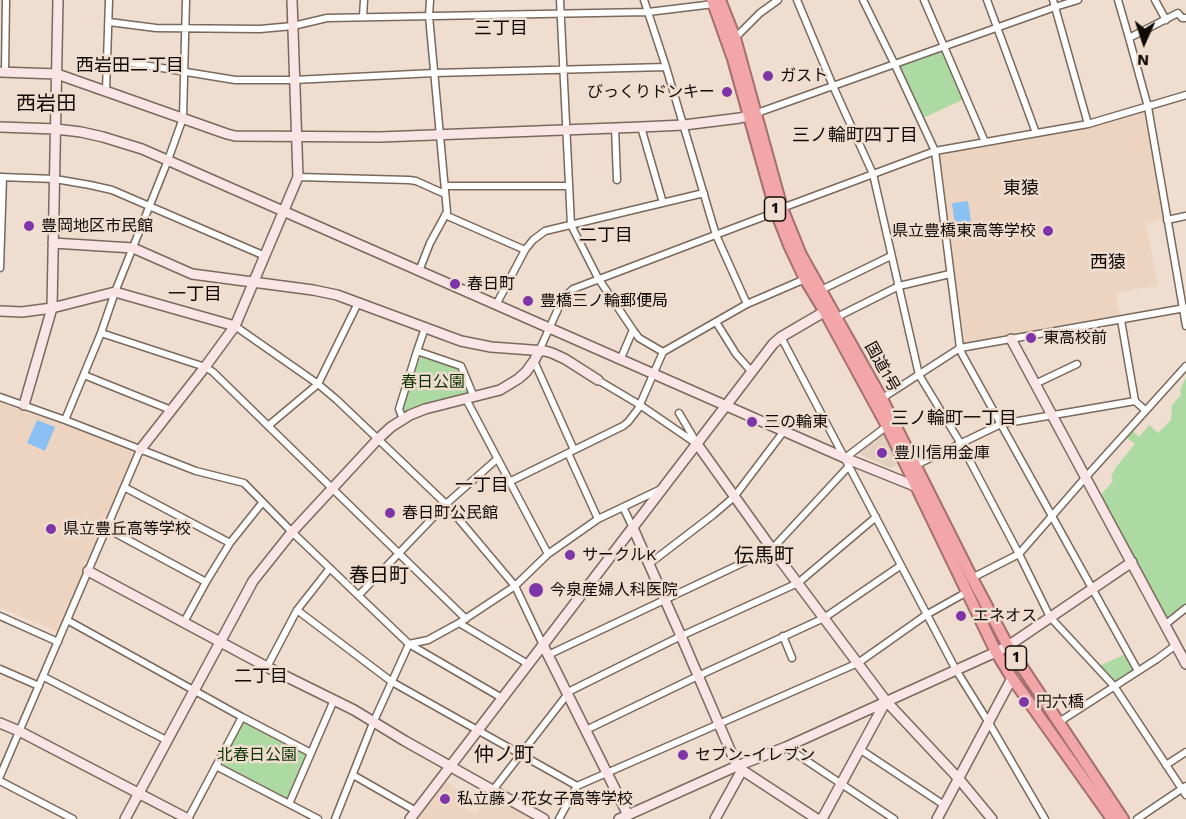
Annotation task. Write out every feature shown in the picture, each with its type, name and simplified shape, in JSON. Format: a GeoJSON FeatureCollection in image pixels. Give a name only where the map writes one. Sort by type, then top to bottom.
{"type":"FeatureCollection","features":[{"type":"Feature","properties":{"kind":"highway","name":"国道1号"},"geometry":{"type":"LineString","coordinates":[[715,1],[735,38],[789,245],[805,279],[831,312]]}},
{"type":"Feature","properties":{"kind":"highway","name":"国道1号"},"geometry":{"type":"LineString","coordinates":[[715,1],[753,114]]}},
{"type":"Feature","properties":{"kind":"highway","name":"国道1号"},"geometry":{"type":"LineString","coordinates":[[779,210],[831,312],[916,465],[922,487],[967,592],[996,652],[1112,819]]}},
{"type":"Feature","properties":{"kind":"highway","name":"国道1号"},"geometry":{"type":"LineString","coordinates":[[879,401],[887,426],[1008,645],[1123,819]]}},
{"type":"Feature","properties":{"kind":"street"},"geometry":{"type":"LineString","coordinates":[[6,0],[3,14],[3,72],[57,74],[235,136],[380,137],[684,125],[753,114],[945,47],[1054,3],[1078,0]]}},
{"type":"Feature","properties":{"kind":"street"},"geometry":{"type":"LineString","coordinates":[[24,405],[52,308],[58,0]]}},
{"type":"Feature","properties":{"kind":"street"},"geometry":{"type":"LineString","coordinates":[[106,91],[109,0]]}},
{"type":"Feature","properties":{"kind":"street"},"geometry":{"type":"LineString","coordinates":[[65,420],[101,333],[183,118],[186,0]]}},
{"type":"Feature","properties":{"kind":"street"},"geometry":{"type":"LineString","coordinates":[[0,776],[140,450],[235,326],[298,177],[292,0]]}},
{"type":"Feature","properties":{"kind":"street"},"geometry":{"type":"LineString","coordinates":[[363,17],[364,0]]}},
{"type":"Feature","properties":{"kind":"street"},"geometry":{"type":"LineString","coordinates":[[419,271],[430,243],[447,212],[429,16],[430,0]]}},
{"type":"Feature","properties":{"kind":"street"},"geometry":{"type":"LineString","coordinates":[[560,0],[571,225],[597,279],[633,330],[639,338],[663,352]]}},
{"type":"Feature","properties":{"kind":"street"},"geometry":{"type":"LineString","coordinates":[[644,0],[716,235],[747,303]]}},
{"type":"Feature","properties":{"kind":"street"},"geometry":{"type":"LineString","coordinates":[[735,38],[760,13],[778,0]]}},
{"type":"Feature","properties":{"kind":"street"},"geometry":{"type":"LineString","coordinates":[[797,0],[873,174],[919,375],[960,444],[1050,617],[1114,686],[1166,765],[1184,787],[1186,795]]}},
{"type":"Feature","properties":{"kind":"street"},"geometry":{"type":"LineString","coordinates":[[863,0],[934,151],[960,348],[1138,671]]}},
{"type":"Feature","properties":{"kind":"street"},"geometry":{"type":"LineString","coordinates":[[924,0],[985,142]]}},
{"type":"Feature","properties":{"kind":"street"},"geometry":{"type":"LineString","coordinates":[[987,0],[1036,133]]}},
{"type":"Feature","properties":{"kind":"street"},"geometry":{"type":"LineString","coordinates":[[1118,0],[1148,107],[1185,309],[1186,326]]}},
{"type":"Feature","properties":{"kind":"street"},"geometry":{"type":"LineString","coordinates":[[1155,0],[1166,20]]}},
{"type":"Feature","properties":{"kind":"street"},"geometry":{"type":"LineString","coordinates":[[109,22],[156,28],[260,29],[293,26],[327,18],[648,12],[715,1]]}},
{"type":"Feature","properties":{"kind":"street"},"geometry":{"type":"LineString","coordinates":[[1054,3],[1088,124]]}},
{"type":"Feature","properties":{"kind":"street"},"geometry":{"type":"LineString","coordinates":[[1129,38],[1178,13],[1182,18],[1186,18]]}},
{"type":"Feature","properties":{"kind":"street"},"geometry":{"type":"LineString","coordinates":[[107,59],[235,80],[666,67]]}},
{"type":"Feature","properties":{"kind":"street"},"geometry":{"type":"LineString","coordinates":[[125,819],[253,581],[292,532],[378,439],[403,419],[425,409],[500,390],[526,372],[534,361],[563,298],[570,291],[934,151],[1088,124],[1186,97]]}},
{"type":"Feature","properties":{"kind":"street"},"geometry":{"type":"LineString","coordinates":[[0,127],[81,132],[142,149],[621,358],[784,431],[847,462],[922,487]]}},
{"type":"Feature","properties":{"kind":"street"},"geometry":{"type":"LineString","coordinates":[[641,127],[663,203]]}},
{"type":"Feature","properties":{"kind":"street"},"geometry":{"type":"LineString","coordinates":[[615,128],[617,180]]}},
{"type":"Feature","properties":{"kind":"street"},"geometry":{"type":"LineString","coordinates":[[0,268],[2,177],[55,179],[112,190],[264,256]]}},
{"type":"Feature","properties":{"kind":"street"},"geometry":{"type":"LineString","coordinates":[[298,177],[409,180],[445,194]]}},
{"type":"Feature","properties":{"kind":"street"},"geometry":{"type":"LineString","coordinates":[[445,186],[569,186]]}},
{"type":"Feature","properties":{"kind":"street"},"geometry":{"type":"LineString","coordinates":[[496,305],[525,250],[545,231],[704,193]]}},
{"type":"Feature","properties":{"kind":"street"},"geometry":{"type":"LineString","coordinates":[[445,216],[525,250]]}},
{"type":"Feature","properties":{"kind":"street"},"geometry":{"type":"LineString","coordinates":[[1167,220],[1186,216]]}},
{"type":"Feature","properties":{"kind":"street"},"geometry":{"type":"LineString","coordinates":[[53,243],[133,248],[192,274],[325,292],[471,343],[552,353],[640,405],[697,444]]}},
{"type":"Feature","properties":{"kind":"street"},"geometry":{"type":"LineString","coordinates":[[821,290],[891,256]]}},
{"type":"Feature","properties":{"kind":"street"},"geometry":{"type":"LineString","coordinates":[[352,775],[413,815],[773,344],[781,337],[831,312],[899,286],[950,274]]}},
{"type":"Feature","properties":{"kind":"street"},"geometry":{"type":"LineString","coordinates":[[509,482],[623,426],[633,417],[640,405],[663,352],[747,303],[805,279]]}},
{"type":"Feature","properties":{"kind":"street"},"geometry":{"type":"LineString","coordinates":[[0,311],[22,312],[52,308],[115,292],[235,326],[318,384],[446,504],[515,586],[607,772],[632,817]]}},
{"type":"Feature","properties":{"kind":"street"},"geometry":{"type":"LineString","coordinates":[[268,426],[318,384],[357,303]]}},
{"type":"Feature","properties":{"kind":"street"},"geometry":{"type":"LineString","coordinates":[[879,401],[960,348],[1185,309]]}},
{"type":"Feature","properties":{"kind":"street"},"geometry":{"type":"LineString","coordinates":[[1121,320],[1135,401],[1145,411]]}},
{"type":"Feature","properties":{"kind":"street"},"geometry":{"type":"LineString","coordinates":[[716,322],[731,348],[751,371]]}},
{"type":"Feature","properties":{"kind":"street"},"geometry":{"type":"LineString","coordinates":[[403,419],[399,409],[425,328]]}},
{"type":"Feature","properties":{"kind":"street"},"geometry":{"type":"LineString","coordinates":[[621,358],[633,330]]}},
{"type":"Feature","properties":{"kind":"street"},"geometry":{"type":"LineString","coordinates":[[101,333],[205,367],[213,372],[466,618]]}},
{"type":"Feature","properties":{"kind":"street"},"geometry":{"type":"LineString","coordinates":[[781,337],[956,670],[1045,819]]}},
{"type":"Feature","properties":{"kind":"street"},"geometry":{"type":"LineString","coordinates":[[1011,339],[1186,663]]}},
{"type":"Feature","properties":{"kind":"street"},"geometry":{"type":"LineString","coordinates":[[417,351],[460,366],[470,398],[497,459],[548,554]]}},
{"type":"Feature","properties":{"kind":"street"},"geometry":{"type":"LineString","coordinates":[[534,361],[574,450]]}},
{"type":"Feature","properties":{"kind":"street"},"geometry":{"type":"LineString","coordinates":[[1035,384],[1077,364]]}},
{"type":"Feature","properties":{"kind":"street"},"geometry":{"type":"LineString","coordinates":[[972,578],[1019,554],[1186,366]]}},
{"type":"Feature","properties":{"kind":"street"},"geometry":{"type":"LineString","coordinates":[[84,375],[171,410]]}},
{"type":"Feature","properties":{"kind":"street"},"geometry":{"type":"LineString","coordinates":[[0,397],[196,471],[244,483],[409,644],[501,698]]}},
{"type":"Feature","properties":{"kind":"street"},"geometry":{"type":"LineString","coordinates":[[916,465],[1001,424],[1135,401]]}},
{"type":"Feature","properties":{"kind":"street"},"geometry":{"type":"LineString","coordinates":[[679,413],[697,444],[734,497],[886,701],[959,778],[992,819]]}},
{"type":"Feature","properties":{"kind":"street"},"geometry":{"type":"LineString","coordinates":[[548,655],[772,549],[847,462],[887,426]]}},
{"type":"Feature","properties":{"kind":"street"},"geometry":{"type":"LineString","coordinates":[[648,564],[734,497],[784,431]]}},
{"type":"Feature","properties":{"kind":"street"},"geometry":{"type":"LineString","coordinates":[[568,453],[598,519]]}},
{"type":"Feature","properties":{"kind":"street"},"geometry":{"type":"LineString","coordinates":[[359,595],[446,504],[497,459]]}},
{"type":"Feature","properties":{"kind":"street"},"geometry":{"type":"LineString","coordinates":[[124,487],[230,543]]}},
{"type":"Feature","properties":{"kind":"street"},"geometry":{"type":"LineString","coordinates":[[409,644],[428,640],[459,623],[515,586],[548,554],[598,519],[662,488]]}},
{"type":"Feature","properties":{"kind":"street"},"geometry":{"type":"LineString","coordinates":[[184,622],[230,543],[262,503]]}},
{"type":"Feature","properties":{"kind":"street"},"geometry":{"type":"LineString","coordinates":[[623,507],[739,768],[817,819]]}},
{"type":"Feature","properties":{"kind":"street"},"geometry":{"type":"LineString","coordinates":[[492,790],[567,693],[681,636],[798,583],[876,517]]}},
{"type":"Feature","properties":{"kind":"street"},"geometry":{"type":"LineString","coordinates":[[106,528],[206,582]]}},
{"type":"Feature","properties":{"kind":"street"},"geometry":{"type":"LineString","coordinates":[[619,819],[632,817],[996,652],[1131,562]]}},
{"type":"Feature","properties":{"kind":"street"},"geometry":{"type":"LineString","coordinates":[[586,730],[824,618],[900,566]]}},
{"type":"Feature","properties":{"kind":"street"},"geometry":{"type":"LineString","coordinates":[[267,667],[297,610],[330,568]]}},
{"type":"Feature","properties":{"kind":"street"},"geometry":{"type":"LineString","coordinates":[[88,571],[267,667],[354,710],[373,723],[544,819]]}},
{"type":"Feature","properties":{"kind":"street"},"geometry":{"type":"LineString","coordinates":[[559,819],[577,786],[858,663],[926,615],[967,592]]}},
{"type":"Feature","properties":{"kind":"street"},"geometry":{"type":"LineString","coordinates":[[1166,624],[1186,608]]}},
{"type":"Feature","properties":{"kind":"street"},"geometry":{"type":"LineString","coordinates":[[297,610],[392,682],[577,786]]}},
{"type":"Feature","properties":{"kind":"street"},"geometry":{"type":"LineString","coordinates":[[0,616],[58,642]]}},
{"type":"Feature","properties":{"kind":"street"},"geometry":{"type":"LineString","coordinates":[[67,620],[311,753]]}},
{"type":"Feature","properties":{"kind":"street"},"geometry":{"type":"LineString","coordinates":[[459,623],[528,664]]}},
{"type":"Feature","properties":{"kind":"street"},"geometry":{"type":"LineString","coordinates":[[783,636],[792,658]]}},
{"type":"Feature","properties":{"kind":"street"},"geometry":{"type":"LineString","coordinates":[[335,819],[373,723],[409,644]]}},
{"type":"Feature","properties":{"kind":"street"},"geometry":{"type":"LineString","coordinates":[[1059,722],[1176,645]]}},
{"type":"Feature","properties":{"kind":"street"},"geometry":{"type":"LineString","coordinates":[[0,669],[39,686]]}},
{"type":"Feature","properties":{"kind":"street"},"geometry":{"type":"LineString","coordinates":[[44,677],[168,741]]}},
{"type":"Feature","properties":{"kind":"street"},"geometry":{"type":"LineString","coordinates":[[937,819],[1012,678]]}},
{"type":"Feature","properties":{"kind":"street"},"geometry":{"type":"LineString","coordinates":[[289,804],[334,700]]}},
{"type":"Feature","properties":{"kind":"street"},"geometry":{"type":"LineString","coordinates":[[822,819],[886,701]]}},
{"type":"Feature","properties":{"kind":"street"},"geometry":{"type":"LineString","coordinates":[[0,723],[188,819],[242,717]]}},
{"type":"Feature","properties":{"kind":"street"},"geometry":{"type":"LineString","coordinates":[[786,747],[894,819]]}},
{"type":"Feature","properties":{"kind":"street"},"geometry":{"type":"LineString","coordinates":[[861,750],[944,805]]}},
{"type":"Feature","properties":{"kind":"street"},"geometry":{"type":"LineString","coordinates":[[1166,765],[1186,752]]}},
{"type":"Feature","properties":{"kind":"street"},"geometry":{"type":"LineString","coordinates":[[216,766],[318,819]]}},
{"type":"Feature","properties":{"kind":"street"},"geometry":{"type":"LineString","coordinates":[[718,818],[739,768]]}},
{"type":"Feature","properties":{"kind":"street"},"geometry":{"type":"LineString","coordinates":[[0,781],[73,819]]}},
{"type":"Feature","properties":{"kind":"street"},"geometry":{"type":"LineString","coordinates":[[1137,819],[1184,787]]}},
{"type":"Feature","properties":{"kind":"shaded area","name":"県立豊橋東高等学校"},"geometry":{"type":"Polygon","coordinates":[[[1146,112],[1164,219],[1146,223],[1158,285],[1116,293],[1120,317],[965,343],[962,339],[938,156],[942,153],[1091,127],[1146,112]]]}},
{"type":"Feature","properties":{"kind":"shaded area","name":"県立豊丘高等学校"},"geometry":{"type":"Polygon","coordinates":[[[0,400],[137,451],[57,632],[0,607],[0,400]]]}},
{"type":"Feature","properties":{"kind":"shaded area"},"geometry":{"type":"Polygon","coordinates":[[[885,432],[898,464],[890,468],[855,452],[885,432]]]}},
{"type":"Feature","properties":{"kind":"shaded area","name":"私立藤ノ花女子高等学校"},"geometry":{"type":"Polygon","coordinates":[[[445,780],[463,795],[458,804],[476,814],[490,792],[536,819],[415,819],[445,780]]]}},
{"type":"Feature","properties":{"kind":"green space"},"geometry":{"type":"Polygon","coordinates":[[[944,51],[964,99],[923,118],[899,69],[900,66],[944,51]]]}},
{"type":"Feature","properties":{"kind":"green space","name":"春日公園"},"geometry":{"type":"Polygon","coordinates":[[[421,355],[460,369],[471,394],[404,412],[402,408],[421,355]]]}},
{"type":"Feature","properties":{"kind":"green space"},"geometry":{"type":"Polygon","coordinates":[[[1186,377],[1186,604],[1168,618],[1165,617],[1100,496],[1113,481],[1111,477],[1116,467],[1135,444],[1126,437],[1132,430],[1139,437],[1149,425],[1158,433],[1171,420],[1172,405],[1181,395],[1180,390],[1186,377]]]}},
{"type":"Feature","properties":{"kind":"green space"},"geometry":{"type":"Polygon","coordinates":[[[1126,654],[1134,670],[1115,682],[1112,681],[1099,666],[1126,654]]]}},
{"type":"Feature","properties":{"kind":"green space","name":"北春日公園"},"geometry":{"type":"Polygon","coordinates":[[[245,720],[305,753],[306,757],[288,798],[222,766],[221,763],[245,720]]]}},
{"type":"Feature","properties":{"kind":"water"},"geometry":{"type":"Polygon","coordinates":[[[968,201],[972,227],[956,230],[952,203],[968,201]]]}},
{"type":"Feature","properties":{"kind":"water"},"geometry":{"type":"Polygon","coordinates":[[[37,420],[55,427],[45,451],[27,443],[37,420]]]}},
{"type":"Feature","properties":{"kind":"place","name":"ガスト"},"geometry":{"type":"Point","coordinates":[768,76]}},
{"type":"Feature","properties":{"kind":"place","name":"びっくりドンキー"},"geometry":{"type":"Point","coordinates":[727,92]}},
{"type":"Feature","properties":{"kind":"place","name":"豊岡地区市民館"},"geometry":{"type":"Point","coordinates":[29,226]}},
{"type":"Feature","properties":{"kind":"place","name":"県立豊橋東高等学校"},"geometry":{"type":"Point","coordinates":[1048,231]}},
{"type":"Feature","properties":{"kind":"place","name":"春日町"},"geometry":{"type":"Point","coordinates":[455,284]}},
{"type":"Feature","properties":{"kind":"place","name":"豊橋三ノ輪郵便局"},"geometry":{"type":"Point","coordinates":[528,301]}},
{"type":"Feature","properties":{"kind":"place","name":"東高校前"},"geometry":{"type":"Point","coordinates":[1031,338]}},
{"type":"Feature","properties":{"kind":"place","name":"三の輪東"},"geometry":{"type":"Point","coordinates":[752,422]}},
{"type":"Feature","properties":{"kind":"place","name":"豊川信用金庫"},"geometry":{"type":"Point","coordinates":[882,453]}},
{"type":"Feature","properties":{"kind":"place","name":"春日町公民館"},"geometry":{"type":"Point","coordinates":[390,513]}},
{"type":"Feature","properties":{"kind":"place","name":"県立豊丘高等学校"},"geometry":{"type":"Point","coordinates":[51,529]}},
{"type":"Feature","properties":{"kind":"place","name":"サークルK"},"geometry":{"type":"Point","coordinates":[570,555]}},
{"type":"Feature","properties":{"kind":"place","name":"今泉産婦人科医院"},"geometry":{"type":"Point","coordinates":[536,590]}},
{"type":"Feature","properties":{"kind":"place","name":"エネオス"},"geometry":{"type":"Point","coordinates":[961,616]}},
{"type":"Feature","properties":{"kind":"place","name":"円六橋"},"geometry":{"type":"Point","coordinates":[1024,702]}},
{"type":"Feature","properties":{"kind":"place","name":"セブン-イレブン"},"geometry":{"type":"Point","coordinates":[683,755]}},
{"type":"Feature","properties":{"kind":"place","name":"私立藤ノ花女子高等学校"},"geometry":{"type":"Point","coordinates":[445,799]}},
{"type":"Feature","properties":{"kind":"district","name":"三丁目"},"geometry":{"type":"Point","coordinates":[501,29]}},
{"type":"Feature","properties":{"kind":"district","name":"西岩田二丁目"},"geometry":{"type":"Point","coordinates":[130,66]}},
{"type":"Feature","properties":{"kind":"district","name":"西岩田"},"geometry":{"type":"Point","coordinates":[46,104]}},
{"type":"Feature","properties":{"kind":"district","name":"三ノ輪町四丁目"},"geometry":{"type":"Point","coordinates":[855,136]}},
{"type":"Feature","properties":{"kind":"district","name":"東猿"},"geometry":{"type":"Point","coordinates":[1021,189]}},
{"type":"Feature","properties":{"kind":"district","name":"二丁目"},"geometry":{"type":"Point","coordinates":[606,236]}},
{"type":"Feature","properties":{"kind":"district","name":"西猿"},"geometry":{"type":"Point","coordinates":[1108,263]}},
{"type":"Feature","properties":{"kind":"district","name":"一丁目"},"geometry":{"type":"Point","coordinates":[195,295]}},
{"type":"Feature","properties":{"kind":"district","name":"三ノ輪町一丁目"},"geometry":{"type":"Point","coordinates":[954,419]}},
{"type":"Feature","properties":{"kind":"district","name":"一丁目"},"geometry":{"type":"Point","coordinates":[482,486]}},
{"type":"Feature","properties":{"kind":"district","name":"伝馬町"},"geometry":{"type":"Point","coordinates":[764,556]}},
{"type":"Feature","properties":{"kind":"district","name":"春日町"},"geometry":{"type":"Point","coordinates":[379,576]}},
{"type":"Feature","properties":{"kind":"district","name":"二丁目"},"geometry":{"type":"Point","coordinates":[261,677]}},
{"type":"Feature","properties":{"kind":"district","name":"仲ノ町"},"geometry":{"type":"Point","coordinates":[504,755]}}]}
